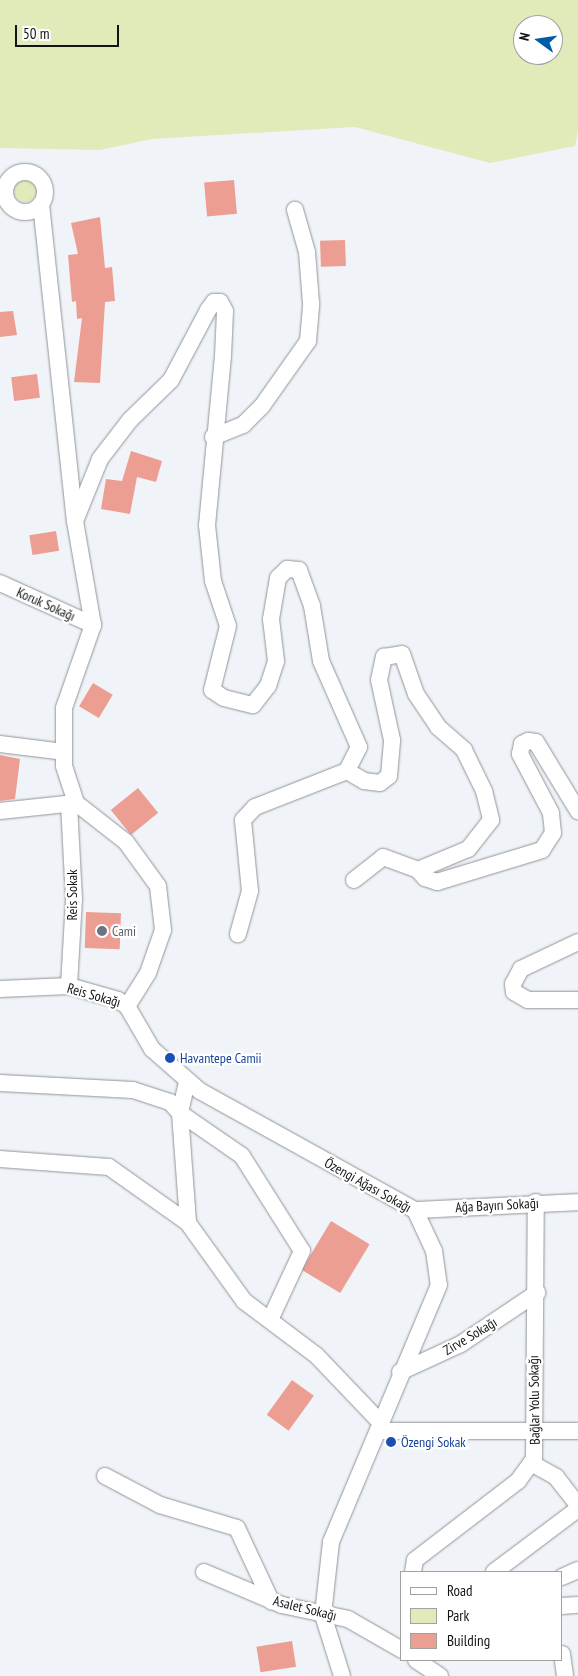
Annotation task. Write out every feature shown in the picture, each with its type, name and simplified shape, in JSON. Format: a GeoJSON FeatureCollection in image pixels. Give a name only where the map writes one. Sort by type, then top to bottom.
{"type":"FeatureCollection","features":[{"type":"Feature","properties":{"kind":"street"},"geometry":{"type":"LineString","coordinates":[[41,204],[76,521],[93,625]]}},
{"type":"Feature","properties":{"kind":"street"},"geometry":{"type":"LineString","coordinates":[[214,437],[243,425],[255,412],[308,341],[311,303],[307,252],[295,210]]}},
{"type":"Feature","properties":{"kind":"street"},"geometry":{"type":"LineString","coordinates":[[76,521],[100,459],[130,420],[171,380],[208,310],[214,302],[220,302],[225,311],[223,347],[207,525],[213,581],[228,626],[212,690],[224,698],[253,705],[268,686],[276,661],[271,619],[278,578],[287,569],[298,570],[312,606],[321,661],[359,747],[348,771],[255,807],[243,820],[250,891],[238,934]]}},
{"type":"Feature","properties":{"kind":"street","name":"Koruk Sokağı"},"geometry":{"type":"LineString","coordinates":[[0,583],[93,625]]}},
{"type":"Feature","properties":{"kind":"street","name":"Reis Sokak"},"geometry":{"type":"LineString","coordinates":[[69,986],[74,898],[72,804],[64,766],[64,708],[93,625]]}},
{"type":"Feature","properties":{"kind":"street"},"geometry":{"type":"LineString","coordinates":[[348,771],[364,781],[380,783],[389,776],[392,740],[379,680],[384,657],[402,654],[416,694],[438,727],[464,750],[484,791],[491,820],[468,849],[418,870]]}},
{"type":"Feature","properties":{"kind":"street"},"geometry":{"type":"LineString","coordinates":[[354,880],[383,857],[418,870],[425,878],[437,882],[542,850],[553,833],[551,813],[520,754],[522,744],[528,741],[536,742],[578,811]]}},
{"type":"Feature","properties":{"kind":"street"},"geometry":{"type":"LineString","coordinates":[[0,744],[64,752]]}},
{"type":"Feature","properties":{"kind":"street"},"geometry":{"type":"LineString","coordinates":[[0,811],[72,804],[126,842],[158,886],[163,930],[148,973],[127,1006]]}},
{"type":"Feature","properties":{"kind":"street"},"geometry":{"type":"LineString","coordinates":[[578,942],[521,969],[513,984],[514,992],[528,1000],[578,1000]]}},
{"type":"Feature","properties":{"kind":"street","name":"Reis Sokağı"},"geometry":{"type":"LineString","coordinates":[[0,989],[69,986],[127,1006]]}},
{"type":"Feature","properties":{"kind":"street","name":"Özengi Ağası Sokağı"},"geometry":{"type":"LineString","coordinates":[[127,1006],[152,1049],[187,1082],[415,1210],[434,1251],[439,1285],[400,1372],[380,1427],[332,1542],[323,1615]]}},
{"type":"Feature","properties":{"kind":"street"},"geometry":{"type":"LineString","coordinates":[[187,1082],[180,1113],[188,1223]]}},
{"type":"Feature","properties":{"kind":"street"},"geometry":{"type":"LineString","coordinates":[[0,1083],[133,1090],[170,1102],[180,1113],[242,1156],[302,1251],[270,1320]]}},
{"type":"Feature","properties":{"kind":"street"},"geometry":{"type":"LineString","coordinates":[[0,1159],[108,1167],[188,1223],[244,1301],[316,1355],[380,1427],[536,1432],[578,1431]]}},
{"type":"Feature","properties":{"kind":"street","name":"Ağa Bayırı Sokağı"},"geometry":{"type":"LineString","coordinates":[[415,1210],[536,1202],[578,1202]]}},
{"type":"Feature","properties":{"kind":"street","name":"Bağlar Yolu Sokağı"},"geometry":{"type":"LineString","coordinates":[[414,1571],[415,1560],[518,1481],[531,1463],[536,1432],[533,1368],[537,1293],[536,1202]]}},
{"type":"Feature","properties":{"kind":"street","name":"Zirve Sokağı"},"geometry":{"type":"LineString","coordinates":[[400,1372],[461,1344],[537,1293]]}},
{"type":"Feature","properties":{"kind":"street"},"geometry":{"type":"LineString","coordinates":[[495,1571],[578,1507],[556,1477],[531,1463]]}},
{"type":"Feature","properties":{"kind":"street"},"geometry":{"type":"LineString","coordinates":[[106,1476],[160,1505],[237,1528],[271,1601]]}},
{"type":"Feature","properties":{"kind":"street"},"geometry":{"type":"LineString","coordinates":[[563,1577],[578,1570]]}},
{"type":"Feature","properties":{"kind":"street","name":"Asalet Sokağı"},"geometry":{"type":"LineString","coordinates":[[204,1572],[271,1601],[323,1615],[348,1618],[368,1627],[400,1649]]}},
{"type":"Feature","properties":{"kind":"street"},"geometry":{"type":"LineString","coordinates":[[563,1606],[578,1605]]}},
{"type":"Feature","properties":{"kind":"street"},"geometry":{"type":"LineString","coordinates":[[323,1615],[342,1676]]}},
{"type":"Feature","properties":{"kind":"street"},"geometry":{"type":"LineString","coordinates":[[418,1661],[440,1676]]}},
{"type":"Feature","properties":{"kind":"street"},"geometry":{"type":"LineString","coordinates":[[441,1661],[445,1676]]}},
{"type":"Feature","properties":{"kind":"street"},"geometry":{"type":"LineString","coordinates":[[563,1661],[564,1676]]}},
{"type":"Feature","properties":{"kind":"green space"},"geometry":{"type":"Polygon","coordinates":[[[0,0],[578,0],[578,131],[575,146],[490,163],[355,127],[152,139],[100,150],[0,148],[0,0]]]}},
{"type":"Feature","properties":{"kind":"green space"},"geometry":{"type":"Polygon","coordinates":[[[25,180],[33,183],[36,191],[33,199],[25,202],[17,199],[14,191],[17,183],[25,180]]]}},
{"type":"Feature","properties":{"kind":"building"},"geometry":{"type":"Polygon","coordinates":[[[234,180],[237,214],[207,216],[204,183],[234,180]]]}},
{"type":"Feature","properties":{"kind":"building"},"geometry":{"type":"Polygon","coordinates":[[[100,217],[105,268],[112,267],[115,301],[105,302],[100,383],[74,382],[82,318],[77,319],[76,301],[72,302],[68,255],[78,254],[71,223],[100,217]]]}},
{"type":"Feature","properties":{"kind":"building"},"geometry":{"type":"Polygon","coordinates":[[[345,240],[346,266],[321,267],[320,241],[345,240]]]}},
{"type":"Feature","properties":{"kind":"building"},"geometry":{"type":"Polygon","coordinates":[[[13,311],[17,335],[0,337],[0,312],[13,311]]]}},
{"type":"Feature","properties":{"kind":"building"},"geometry":{"type":"Polygon","coordinates":[[[37,374],[40,398],[14,401],[11,377],[37,374]]]}},
{"type":"Feature","properties":{"kind":"building"},"geometry":{"type":"Polygon","coordinates":[[[131,451],[162,461],[156,482],[137,477],[130,514],[101,509],[106,479],[122,481],[131,451]]]}},
{"type":"Feature","properties":{"kind":"building"},"geometry":{"type":"Polygon","coordinates":[[[56,531],[59,551],[32,555],[29,535],[56,531]]]}},
{"type":"Feature","properties":{"kind":"building"},"geometry":{"type":"Polygon","coordinates":[[[93,683],[113,695],[99,718],[79,706],[93,683]]]}},
{"type":"Feature","properties":{"kind":"building"},"geometry":{"type":"Polygon","coordinates":[[[0,755],[20,759],[15,799],[0,801],[0,755]]]}},
{"type":"Feature","properties":{"kind":"building"},"geometry":{"type":"Polygon","coordinates":[[[138,788],[158,813],[131,835],[111,810],[138,788]]]}},
{"type":"Feature","properties":{"kind":"building","name":"Cami"},"geometry":{"type":"Polygon","coordinates":[[[86,912],[121,913],[120,949],[85,948],[86,912]]]}},
{"type":"Feature","properties":{"kind":"building"},"geometry":{"type":"Polygon","coordinates":[[[331,1221],[370,1244],[340,1293],[302,1270],[331,1221]]]}},
{"type":"Feature","properties":{"kind":"building"},"geometry":{"type":"Polygon","coordinates":[[[292,1380],[314,1396],[289,1431],[267,1415],[292,1380]]]}},
{"type":"Feature","properties":{"kind":"building"},"geometry":{"type":"Polygon","coordinates":[[[292,1641],[296,1667],[261,1672],[256,1647],[292,1641]]]}},
{"type":"Feature","properties":{"kind":"place","name":"Cami"},"geometry":{"type":"Point","coordinates":[102,931]}},
{"type":"Feature","properties":{"kind":"place","name":"Havantepe Camii"},"geometry":{"type":"Point","coordinates":[170,1058]}},
{"type":"Feature","properties":{"kind":"place","name":"Özengi Sokak"},"geometry":{"type":"Point","coordinates":[391,1442]}}]}
